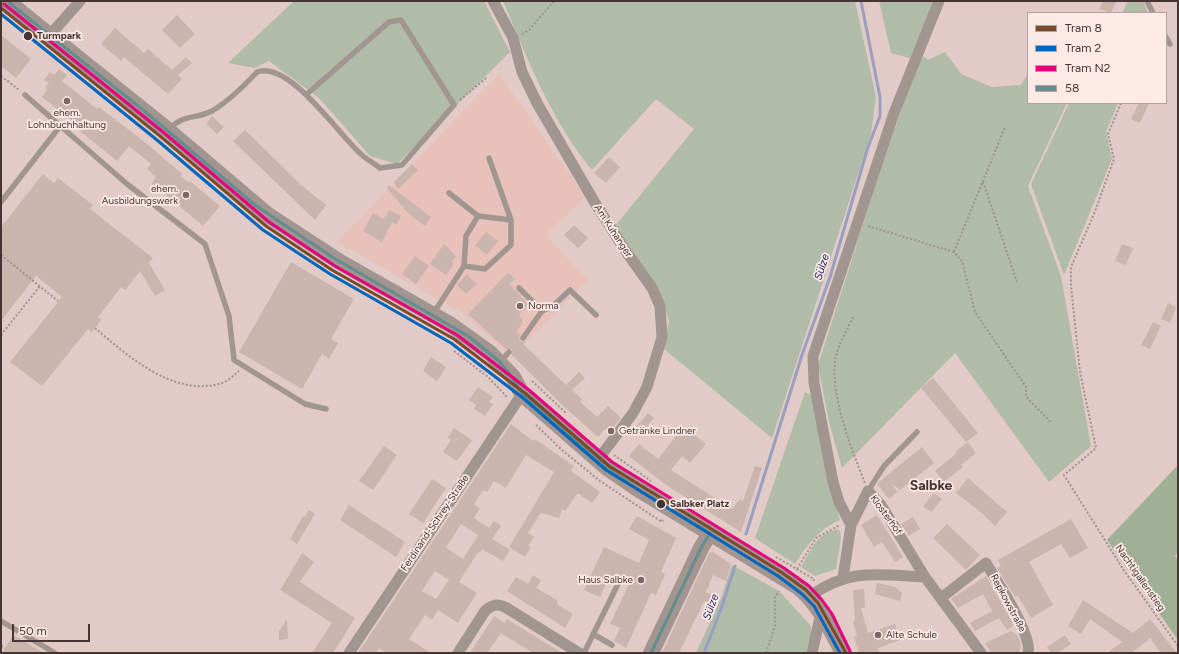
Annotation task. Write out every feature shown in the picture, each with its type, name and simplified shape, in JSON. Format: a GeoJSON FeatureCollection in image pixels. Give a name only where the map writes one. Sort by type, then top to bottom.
{"type":"FeatureCollection","features":[{"type":"Feature","properties":{"kind":"main road"},"geometry":{"type":"LineString","coordinates":[[7,1],[168,130],[268,215],[340,262],[504,357],[513,377],[518,400],[597,461],[636,488],[788,580],[809,597],[821,613],[843,653]]}},
{"type":"Feature","properties":{"kind":"main road"},"geometry":{"type":"LineString","coordinates":[[651,653],[701,548],[710,533]]}},
{"type":"Feature","properties":{"kind":"street"},"geometry":{"type":"LineString","coordinates":[[50,35],[80,1]]}},
{"type":"Feature","properties":{"kind":"street","name":"Am Kuhanger"},"geometry":{"type":"LineString","coordinates":[[493,1],[513,38],[522,72],[537,103],[595,203],[627,253],[654,291],[660,306],[662,337],[646,386],[633,413],[597,461]]}},
{"type":"Feature","properties":{"kind":"street"},"geometry":{"type":"LineString","coordinates":[[851,525],[839,502],[834,486],[814,383],[812,365],[817,341],[894,114],[939,1]]}},
{"type":"Feature","properties":{"kind":"street","name":"Ferdinand-Schrey-Straße"},"geometry":{"type":"LineString","coordinates":[[349,653],[518,400]]}},
{"type":"Feature","properties":{"kind":"street","name":"Klosterhof"},"geometry":{"type":"LineString","coordinates":[[843,578],[851,525],[868,491],[881,505],[925,577],[981,653]]}},
{"type":"Feature","properties":{"kind":"street","name":"Repkowstraße"},"geometry":{"type":"LineString","coordinates":[[941,598],[986,563],[1021,624],[1028,642],[1028,653]]}},
{"type":"Feature","properties":{"kind":"street"},"geometry":{"type":"LineString","coordinates":[[809,597],[822,586],[843,578],[873,574],[925,577]]}},
{"type":"Feature","properties":{"kind":"street"},"geometry":{"type":"LineString","coordinates":[[458,653],[485,611],[496,605],[505,607],[579,653]]}},
{"type":"Feature","properties":{"kind":"street"},"geometry":{"type":"LineString","coordinates":[[812,653],[821,613]]}},
{"type":"Feature","properties":{"kind":"lane"},"geometry":{"type":"LineString","coordinates":[[1147,1],[1152,12]]}},
{"type":"Feature","properties":{"kind":"lane"},"geometry":{"type":"LineString","coordinates":[[168,130],[179,120],[210,112],[220,106],[257,72],[265,69],[273,71],[307,94],[362,155],[380,168],[402,165],[454,105],[401,20],[389,22],[307,94]]}},
{"type":"Feature","properties":{"kind":"lane"},"geometry":{"type":"LineString","coordinates":[[1167,39],[1170,44]]}},
{"type":"Feature","properties":{"kind":"lane"},"geometry":{"type":"LineString","coordinates":[[25,95],[127,184],[205,244],[229,316],[234,360],[305,404],[326,409]]}},
{"type":"Feature","properties":{"kind":"lane"},"geometry":{"type":"LineString","coordinates":[[1,202],[61,125]]}},
{"type":"Feature","properties":{"kind":"lane"},"geometry":{"type":"LineString","coordinates":[[464,266],[485,269],[511,245],[511,220],[490,158]]}},
{"type":"Feature","properties":{"kind":"lane"},"geometry":{"type":"LineString","coordinates":[[449,193],[478,216],[511,220]]}},
{"type":"Feature","properties":{"kind":"lane"},"geometry":{"type":"LineString","coordinates":[[433,315],[464,266],[466,236],[478,216]]}},
{"type":"Feature","properties":{"kind":"lane"},"geometry":{"type":"LineString","coordinates":[[519,288],[542,311]]}},
{"type":"Feature","properties":{"kind":"lane"},"geometry":{"type":"LineString","coordinates":[[523,338],[542,311],[552,307],[570,290],[596,315]]}},
{"type":"Feature","properties":{"kind":"lane"},"geometry":{"type":"LineString","coordinates":[[868,491],[884,466],[917,432]]}},
{"type":"Feature","properties":{"kind":"lane"},"geometry":{"type":"LineString","coordinates":[[584,653],[618,584]]}},
{"type":"Feature","properties":{"kind":"lane"},"geometry":{"type":"LineString","coordinates":[[1,621],[55,653]]}},
{"type":"Feature","properties":{"kind":"lane"},"geometry":{"type":"LineString","coordinates":[[593,634],[612,645]]}},
{"type":"Feature","properties":{"kind":"path"},"geometry":{"type":"LineString","coordinates":[[513,38],[529,30],[554,1]]}},
{"type":"Feature","properties":{"kind":"path"},"geometry":{"type":"LineString","coordinates":[[1,76],[25,95]]}},
{"type":"Feature","properties":{"kind":"path"},"geometry":{"type":"LineString","coordinates":[[454,105],[486,78]]}},
{"type":"Feature","properties":{"kind":"path","name":"Nachtigallenstieg"},"geometry":{"type":"LineString","coordinates":[[1121,104],[1108,134],[1114,159],[1094,214],[1071,266],[1071,286],[1080,372],[1096,448],[1064,475],[1104,539],[1178,646]]}},
{"type":"Feature","properties":{"kind":"path"},"geometry":{"type":"LineString","coordinates":[[954,252],[1005,127]]}},
{"type":"Feature","properties":{"kind":"path"},"geometry":{"type":"LineString","coordinates":[[983,182],[1017,282]]}},
{"type":"Feature","properties":{"kind":"path"},"geometry":{"type":"LineString","coordinates":[[857,222],[954,252],[962,260],[975,312],[1026,387],[1026,398],[1052,423]]}},
{"type":"Feature","properties":{"kind":"path"},"geometry":{"type":"LineString","coordinates":[[1,255],[58,301]]}},
{"type":"Feature","properties":{"kind":"path"},"geometry":{"type":"LineString","coordinates":[[1,335],[40,286]]}},
{"type":"Feature","properties":{"kind":"path"},"geometry":{"type":"LineString","coordinates":[[854,316],[836,355],[835,368],[839,403],[845,431],[868,491]]}},
{"type":"Feature","properties":{"kind":"path"},"geometry":{"type":"LineString","coordinates":[[95,328],[135,362],[164,377],[200,388],[223,383],[244,366]]}},
{"type":"Feature","properties":{"kind":"path"},"geometry":{"type":"LineString","coordinates":[[454,351],[518,400]]}},
{"type":"Feature","properties":{"kind":"path"},"geometry":{"type":"LineString","coordinates":[[766,653],[775,626],[775,598],[816,538],[834,527],[851,525]]}},
{"type":"Feature","properties":{"kind":"path"},"geometry":{"type":"LineString","coordinates":[[1,646],[5,648]]}},
{"type":"Feature","properties":{"kind":"shaded area"},"geometry":{"type":"Polygon","coordinates":[[[499,74],[586,197],[545,235],[588,280],[511,357],[463,313],[337,242],[499,74]]]}},
{"type":"Feature","properties":{"kind":"green space"},"geometry":{"type":"Polygon","coordinates":[[[294,1],[484,1],[510,52],[397,164],[370,156],[319,98],[269,61],[255,68],[228,63],[294,1]]]}},
{"type":"Feature","properties":{"kind":"green space"},"geometry":{"type":"Polygon","coordinates":[[[503,1],[855,1],[876,97],[871,134],[772,438],[664,349],[669,321],[664,305],[615,226],[694,129],[656,99],[592,170],[577,151],[552,110],[531,67],[503,1]]]}},
{"type":"Feature","properties":{"kind":"green space"},"geometry":{"type":"Polygon","coordinates":[[[879,1],[934,1],[910,58],[891,53],[879,1]]]}},
{"type":"Feature","properties":{"kind":"green space"},"geometry":{"type":"Polygon","coordinates":[[[1128,1],[1143,1],[1148,12],[1122,12],[1128,1]]]}},
{"type":"Feature","properties":{"kind":"green space"},"geometry":{"type":"Polygon","coordinates":[[[945,52],[961,74],[992,87],[1021,85],[1027,75],[1027,104],[1067,104],[1028,186],[1061,276],[1091,446],[1049,482],[955,353],[842,468],[829,422],[818,365],[875,187],[919,58],[923,56],[928,60],[945,52]]]}},
{"type":"Feature","properties":{"kind":"green space"},"geometry":{"type":"Polygon","coordinates":[[[1069,104],[1118,104],[1106,132],[1112,159],[1064,275],[1031,184],[1069,104]]]}},
{"type":"Feature","properties":{"kind":"green space"},"geometry":{"type":"Polygon","coordinates":[[[805,392],[814,397],[832,494],[840,520],[833,523],[814,538],[795,564],[755,538],[805,392]]]}},
{"type":"Feature","properties":{"kind":"green space"},"geometry":{"type":"Polygon","coordinates":[[[1178,465],[1178,552],[1175,556],[1178,560],[1178,640],[1107,540],[1178,465]]]}},
{"type":"Feature","properties":{"kind":"green space"},"geometry":{"type":"Polygon","coordinates":[[[837,529],[840,531],[841,538],[836,569],[815,576],[801,567],[814,544],[829,532],[837,529]]]}},
{"type":"Feature","properties":{"kind":"green space"},"geometry":{"type":"Polygon","coordinates":[[[732,565],[779,591],[811,626],[811,638],[806,653],[696,653],[721,598],[732,565]]]}},
{"type":"Feature","properties":{"kind":"building"},"geometry":{"type":"Polygon","coordinates":[[[1103,1],[1117,1],[1112,12],[1099,9],[1103,1]]]}},
{"type":"Feature","properties":{"kind":"building"},"geometry":{"type":"Polygon","coordinates":[[[177,15],[195,34],[180,48],[162,30],[177,15]]]}},
{"type":"Feature","properties":{"kind":"building"},"geometry":{"type":"Polygon","coordinates":[[[115,28],[144,53],[148,49],[172,70],[186,57],[192,63],[178,75],[182,79],[168,94],[124,57],[121,61],[101,44],[115,28]]]}},
{"type":"Feature","properties":{"kind":"building"},"geometry":{"type":"Polygon","coordinates":[[[1,35],[31,59],[16,78],[1,66],[1,35]]]}},
{"type":"Feature","properties":{"kind":"building"},"geometry":{"type":"Polygon","coordinates":[[[59,69],[67,75],[62,81],[97,109],[99,107],[146,143],[182,174],[181,176],[188,182],[190,181],[220,206],[203,226],[152,183],[156,177],[147,169],[151,164],[129,146],[117,161],[80,131],[82,129],[42,97],[47,90],[45,88],[49,83],[44,80],[50,72],[54,75],[59,69]]]}},
{"type":"Feature","properties":{"kind":"building"},"geometry":{"type":"Polygon","coordinates":[[[1138,104],[1149,104],[1140,123],[1131,119],[1138,104]]]}},
{"type":"Feature","properties":{"kind":"building"},"geometry":{"type":"Polygon","coordinates":[[[212,116],[224,127],[217,134],[206,124],[212,116]]]}},
{"type":"Feature","properties":{"kind":"building"},"geometry":{"type":"Polygon","coordinates":[[[245,130],[300,184],[326,205],[315,220],[233,141],[245,130]]]}},
{"type":"Feature","properties":{"kind":"building"},"geometry":{"type":"Polygon","coordinates":[[[609,157],[620,167],[606,183],[594,173],[609,157]]]}},
{"type":"Feature","properties":{"kind":"building"},"geometry":{"type":"Polygon","coordinates":[[[412,164],[418,170],[398,189],[394,182],[412,164]]]}},
{"type":"Feature","properties":{"kind":"building"},"geometry":{"type":"Polygon","coordinates":[[[43,174],[54,183],[58,178],[93,205],[90,209],[153,258],[149,263],[165,290],[155,296],[140,271],[125,290],[121,287],[98,317],[101,320],[92,332],[88,329],[42,386],[10,362],[62,297],[36,276],[1,321],[1,227],[43,174]]]}},
{"type":"Feature","properties":{"kind":"building"},"geometry":{"type":"Polygon","coordinates":[[[389,185],[431,217],[425,226],[408,213],[387,188],[389,185]]]}},
{"type":"Feature","properties":{"kind":"building"},"geometry":{"type":"Polygon","coordinates":[[[389,210],[401,216],[396,225],[392,222],[382,242],[363,231],[373,213],[384,219],[389,210]]]}},
{"type":"Feature","properties":{"kind":"building"},"geometry":{"type":"Polygon","coordinates":[[[574,225],[588,238],[578,248],[564,235],[574,225]]]}},
{"type":"Feature","properties":{"kind":"building"},"geometry":{"type":"Polygon","coordinates":[[[486,232],[498,241],[487,255],[475,245],[486,232]]]}},
{"type":"Feature","properties":{"kind":"building"},"geometry":{"type":"Polygon","coordinates":[[[444,244],[456,256],[452,262],[454,264],[446,275],[430,264],[444,244]]]}},
{"type":"Feature","properties":{"kind":"building"},"geometry":{"type":"Polygon","coordinates":[[[1122,244],[1133,248],[1126,265],[1115,261],[1122,244]]]}},
{"type":"Feature","properties":{"kind":"building"},"geometry":{"type":"Polygon","coordinates":[[[415,256],[429,266],[416,284],[402,274],[415,256]]]}},
{"type":"Feature","properties":{"kind":"building"},"geometry":{"type":"Polygon","coordinates":[[[291,262],[354,299],[331,339],[338,343],[329,359],[322,354],[302,389],[239,352],[291,262]]]}},
{"type":"Feature","properties":{"kind":"building"},"geometry":{"type":"Polygon","coordinates":[[[508,273],[515,279],[509,284],[529,305],[519,314],[523,322],[516,332],[520,335],[519,340],[522,342],[526,341],[523,344],[566,385],[579,372],[585,378],[572,390],[582,399],[580,402],[597,417],[608,406],[621,418],[609,433],[605,429],[598,437],[560,403],[512,355],[512,349],[506,349],[468,314],[508,273]]]}},
{"type":"Feature","properties":{"kind":"building"},"geometry":{"type":"Polygon","coordinates":[[[467,274],[477,284],[466,294],[457,285],[467,274]]]}},
{"type":"Feature","properties":{"kind":"building"},"geometry":{"type":"Polygon","coordinates":[[[1168,303],[1176,307],[1170,323],[1161,319],[1168,303]]]}},
{"type":"Feature","properties":{"kind":"building"},"geometry":{"type":"Polygon","coordinates":[[[1153,322],[1161,326],[1150,349],[1141,345],[1153,322]]]}},
{"type":"Feature","properties":{"kind":"building"},"geometry":{"type":"Polygon","coordinates":[[[431,357],[446,367],[437,381],[423,371],[431,357]]]}},
{"type":"Feature","properties":{"kind":"building"},"geometry":{"type":"Polygon","coordinates":[[[933,378],[978,433],[966,442],[921,388],[933,378]]]}},
{"type":"Feature","properties":{"kind":"building"},"geometry":{"type":"Polygon","coordinates":[[[478,387],[493,397],[489,402],[493,404],[485,416],[474,409],[476,405],[469,400],[478,387]]]}},
{"type":"Feature","properties":{"kind":"building"},"geometry":{"type":"Polygon","coordinates":[[[648,413],[654,418],[641,434],[635,428],[648,413]]]}},
{"type":"Feature","properties":{"kind":"building"},"geometry":{"type":"Polygon","coordinates":[[[511,424],[533,441],[535,439],[574,466],[571,471],[600,492],[592,503],[577,494],[565,511],[562,509],[559,518],[542,513],[540,514],[528,533],[534,537],[528,546],[531,547],[525,557],[509,547],[554,472],[526,455],[506,488],[494,481],[487,492],[483,490],[474,504],[480,508],[474,518],[489,528],[494,521],[501,526],[492,539],[510,550],[503,561],[482,549],[480,553],[478,552],[459,582],[477,593],[458,623],[438,610],[432,620],[425,615],[409,639],[431,653],[386,653],[379,648],[376,653],[358,653],[511,424]],[[461,524],[446,548],[463,559],[478,535],[461,524]],[[435,571],[422,591],[436,599],[449,580],[435,571]]]}},
{"type":"Feature","properties":{"kind":"building"},"geometry":{"type":"Polygon","coordinates":[[[684,426],[706,444],[690,463],[682,456],[671,470],[732,509],[740,499],[743,501],[755,466],[762,468],[741,532],[666,485],[629,456],[639,444],[658,459],[684,426]]]}},
{"type":"Feature","properties":{"kind":"building"},"geometry":{"type":"Polygon","coordinates":[[[454,428],[472,440],[457,461],[443,452],[451,440],[448,437],[454,428]]]}},
{"type":"Feature","properties":{"kind":"building"},"geometry":{"type":"Polygon","coordinates":[[[968,442],[976,453],[961,465],[963,467],[944,482],[935,471],[968,442]]]}},
{"type":"Feature","properties":{"kind":"building"},"geometry":{"type":"Polygon","coordinates":[[[384,446],[397,455],[373,490],[359,481],[384,446]]]}},
{"type":"Feature","properties":{"kind":"building"},"geometry":{"type":"Polygon","coordinates":[[[922,447],[934,463],[900,490],[892,484],[897,492],[889,499],[877,484],[922,447]]]}},
{"type":"Feature","properties":{"kind":"building"},"geometry":{"type":"Polygon","coordinates":[[[968,478],[1007,512],[995,526],[983,514],[956,493],[968,478]]]}},
{"type":"Feature","properties":{"kind":"building"},"geometry":{"type":"Polygon","coordinates":[[[432,479],[446,488],[423,523],[409,514],[432,479]]]}},
{"type":"Feature","properties":{"kind":"building"},"geometry":{"type":"Polygon","coordinates":[[[934,493],[942,499],[931,512],[923,506],[934,493]]]}},
{"type":"Feature","properties":{"kind":"building"},"geometry":{"type":"Polygon","coordinates":[[[349,505],[405,542],[396,557],[340,520],[349,505]]]}},
{"type":"Feature","properties":{"kind":"building"},"geometry":{"type":"Polygon","coordinates":[[[309,510],[315,514],[297,544],[290,539],[303,516],[305,517],[309,510]]]}},
{"type":"Feature","properties":{"kind":"building"},"geometry":{"type":"Polygon","coordinates":[[[877,515],[903,557],[895,562],[882,542],[874,547],[861,525],[877,515]]]}},
{"type":"Feature","properties":{"kind":"building","name":"Haus Salbke"},"geometry":{"type":"Polygon","coordinates":[[[637,516],[676,538],[661,572],[665,574],[656,595],[651,593],[626,648],[614,641],[620,628],[610,624],[629,584],[610,575],[600,597],[584,590],[604,547],[639,563],[649,540],[629,529],[637,516]]]}},
{"type":"Feature","properties":{"kind":"building"},"geometry":{"type":"Polygon","coordinates":[[[913,517],[920,529],[909,536],[901,524],[913,517]]]}},
{"type":"Feature","properties":{"kind":"building"},"geometry":{"type":"Polygon","coordinates":[[[1071,519],[1088,548],[1070,558],[1061,544],[1029,562],[1053,605],[1031,618],[1018,596],[1015,597],[997,568],[1001,566],[998,560],[1071,519]]]}},
{"type":"Feature","properties":{"kind":"building"},"geometry":{"type":"Polygon","coordinates":[[[947,524],[980,555],[966,570],[933,538],[947,524]]]}},
{"type":"Feature","properties":{"kind":"building"},"geometry":{"type":"Polygon","coordinates":[[[713,552],[731,564],[726,581],[713,575],[706,592],[714,596],[711,604],[704,601],[679,653],[662,653],[709,553],[713,552]]]}},
{"type":"Feature","properties":{"kind":"building"},"geometry":{"type":"Polygon","coordinates":[[[302,553],[314,562],[300,582],[355,618],[333,653],[312,653],[332,623],[280,590],[302,553]]]}},
{"type":"Feature","properties":{"kind":"building"},"geometry":{"type":"Polygon","coordinates":[[[533,575],[541,580],[536,588],[557,600],[558,605],[573,614],[565,628],[507,591],[516,577],[528,584],[533,575]]]}},
{"type":"Feature","properties":{"kind":"building"},"geometry":{"type":"Polygon","coordinates":[[[986,576],[1014,625],[1007,630],[999,618],[975,631],[970,623],[992,611],[983,594],[958,608],[951,599],[986,576]]]}},
{"type":"Feature","properties":{"kind":"building"},"geometry":{"type":"Polygon","coordinates":[[[877,583],[896,587],[902,593],[900,601],[875,594],[877,583]]]}},
{"type":"Feature","properties":{"kind":"building","name":"Alte Schule"},"geometry":{"type":"Polygon","coordinates":[[[864,589],[865,608],[861,608],[868,633],[895,624],[900,640],[878,648],[879,653],[859,653],[854,637],[857,636],[853,621],[855,621],[853,590],[864,589]]]}},
{"type":"Feature","properties":{"kind":"building"},"geometry":{"type":"Polygon","coordinates":[[[1083,600],[1133,633],[1150,619],[1177,653],[1161,653],[1150,638],[1132,653],[1107,653],[1122,642],[1090,619],[1081,634],[1068,626],[1083,600]]]}},
{"type":"Feature","properties":{"kind":"building"},"geometry":{"type":"Polygon","coordinates":[[[494,616],[505,623],[507,619],[562,653],[533,653],[501,633],[487,653],[470,653],[494,616]]]}},
{"type":"Feature","properties":{"kind":"building"},"geometry":{"type":"Polygon","coordinates":[[[287,619],[288,639],[279,640],[279,631],[287,619]]]}},
{"type":"Feature","properties":{"kind":"building"},"geometry":{"type":"Polygon","coordinates":[[[1011,631],[1018,636],[1021,645],[1019,653],[991,653],[985,643],[1011,631]]]}},
{"type":"Feature","properties":{"kind":"building"},"geometry":{"type":"Polygon","coordinates":[[[13,635],[44,653],[2,653],[13,635]]]}},
{"type":"Feature","properties":{"kind":"building"},"geometry":{"type":"Polygon","coordinates":[[[1065,635],[1071,644],[1058,653],[1051,653],[1047,647],[1065,635]]]}},
{"type":"Feature","properties":{"kind":"waterway","name":"Sülze"},"geometry":{"type":"LineString","coordinates":[[746,534],[802,355],[830,277],[868,147],[880,116],[880,97],[861,1]]}},
{"type":"Feature","properties":{"kind":"waterway","name":"Sülze"},"geometry":{"type":"LineString","coordinates":[[704,653],[721,609],[735,566]]}},
{"type":"Feature","properties":{"kind":"tram line","name":"N2"},"geometry":{"type":"LineString","coordinates":[[4,4],[163,132],[269,222],[335,266],[457,335],[529,390],[612,462],[784,568],[809,586],[832,614],[850,651]]}},
{"type":"Feature","properties":{"kind":"tram line","name":"8"},"geometry":{"type":"LineString","coordinates":[[1,8],[160,136],[266,226],[332,270],[454,339],[526,394],[609,466],[781,572],[806,590],[818,603],[846,653]]}},
{"type":"Feature","properties":{"kind":"tram line","name":"2"},"geometry":{"type":"LineString","coordinates":[[1,14],[157,140],[263,230],[330,274],[451,343],[523,398],[606,470],[778,576],[802,594],[814,606],[840,653]]}},
{"type":"Feature","properties":{"kind":"transit line","name":"58"},"geometry":{"type":"LineString","coordinates":[[7,1],[148,114],[255,205],[332,257],[468,336],[499,361],[512,377],[522,394],[607,468],[636,488],[710,533]]}},
{"type":"Feature","properties":{"kind":"transit line","name":"58"},"geometry":{"type":"LineString","coordinates":[[651,653],[701,548],[710,533]]}},
{"type":"Feature","properties":{"kind":"place","name":"Turmpark"},"geometry":{"type":"Point","coordinates":[28,36]}},
{"type":"Feature","properties":{"kind":"place","name":"ehem. Lohnbuchhaltung"},"geometry":{"type":"Point","coordinates":[67,101]}},
{"type":"Feature","properties":{"kind":"place","name":"ehem. Ausbildungswerk"},"geometry":{"type":"Point","coordinates":[186,195]}},
{"type":"Feature","properties":{"kind":"place","name":"Norma"},"geometry":{"type":"Point","coordinates":[520,306]}},
{"type":"Feature","properties":{"kind":"place","name":"Getränke Lindner"},"geometry":{"type":"Point","coordinates":[611,431]}},
{"type":"Feature","properties":{"kind":"place","name":"Salbker Platz"},"geometry":{"type":"Point","coordinates":[661,504]}},
{"type":"Feature","properties":{"kind":"place","name":"Haus Salbke"},"geometry":{"type":"Point","coordinates":[641,580]}},
{"type":"Feature","properties":{"kind":"place","name":"Alte Schule"},"geometry":{"type":"Point","coordinates":[878,635]}},
{"type":"Feature","properties":{"kind":"district","name":"Salbke"},"geometry":{"type":"Point","coordinates":[931,486]}}]}
